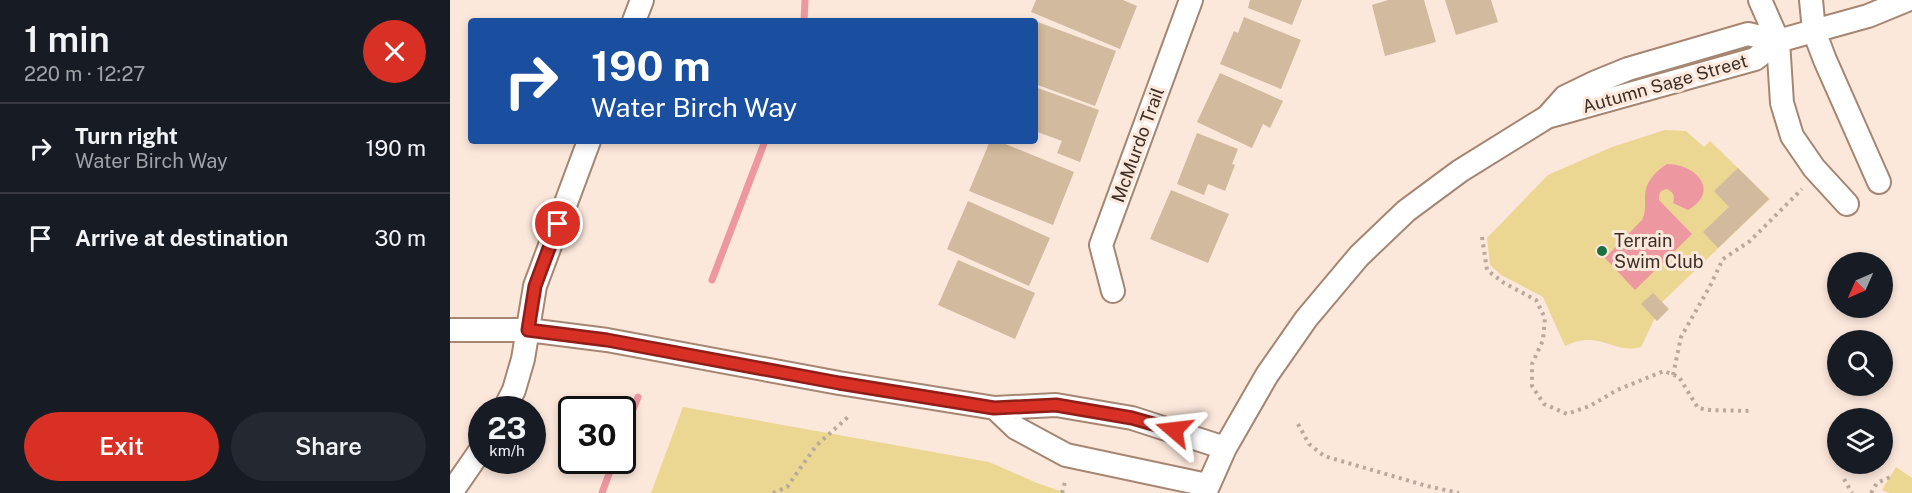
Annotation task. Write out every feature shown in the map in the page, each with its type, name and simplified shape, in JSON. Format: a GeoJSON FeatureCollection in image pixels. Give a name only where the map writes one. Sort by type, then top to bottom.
{"type":"FeatureCollection","features":[{"type":"Feature","properties":{"kind":"street"},"geometry":{"type":"LineString","coordinates":[[635,18],[642,0]]}},
{"type":"Feature","properties":{"kind":"street","name":"McMurdo Trail"},"geometry":{"type":"LineString","coordinates":[[1113,291],[1101,245],[1191,0]]}},
{"type":"Feature","properties":{"kind":"street"},"geometry":{"type":"LineString","coordinates":[[1760,0],[1778,41],[1782,103],[1792,135],[1814,168],[1847,204]]}},
{"type":"Feature","properties":{"kind":"street"},"geometry":{"type":"LineString","coordinates":[[1811,0],[1814,31],[1880,183]]}},
{"type":"Feature","properties":{"kind":"street","name":"Autumn Sage Street"},"geometry":{"type":"LineString","coordinates":[[1206,489],[1225,448],[1267,375],[1300,328],[1359,256],[1406,211],[1460,171],[1547,117],[1755,59],[1778,41],[1869,16],[1907,0]]}},
{"type":"Feature","properties":{"kind":"street"},"geometry":{"type":"LineString","coordinates":[[511,396],[528,330],[535,286],[588,144]]}},
{"type":"Feature","properties":{"kind":"street"},"geometry":{"type":"LineString","coordinates":[[450,330],[528,330],[607,340],[839,383],[994,408],[1056,405],[1132,418],[1225,448]]}},
{"type":"Feature","properties":{"kind":"street"},"geometry":{"type":"LineString","coordinates":[[994,408],[1016,428],[1066,455],[1206,489]]}},
{"type":"Feature","properties":{"kind":"street"},"geometry":{"type":"LineString","coordinates":[[451,493],[468,468]]}},
{"type":"Feature","properties":{"kind":"path"},"geometry":{"type":"LineString","coordinates":[[1673,375],[1681,337],[1723,259],[1750,240],[1805,186]]}},
{"type":"Feature","properties":{"kind":"path"},"geometry":{"type":"LineString","coordinates":[[1482,237],[1486,270],[1504,283],[1536,300],[1545,318],[1543,340],[1532,364],[1532,386],[1544,405],[1567,414],[1590,406],[1617,390],[1664,371],[1679,377],[1698,408],[1752,411]]}},
{"type":"Feature","properties":{"kind":"path"},"geometry":{"type":"LineString","coordinates":[[773,493],[787,487],[816,446],[849,416]]}},
{"type":"Feature","properties":{"kind":"path"},"geometry":{"type":"LineString","coordinates":[[1298,424],[1309,444],[1324,456],[1459,493]]}},
{"type":"Feature","properties":{"kind":"path"},"geometry":{"type":"LineString","coordinates":[[1871,493],[1877,483],[1890,477]]}},
{"type":"Feature","properties":{"kind":"path"},"geometry":{"type":"LineString","coordinates":[[1845,479],[1852,493]]}},
{"type":"Feature","properties":{"kind":"path"},"geometry":{"type":"LineString","coordinates":[[1062,493],[1065,482]]}},
{"type":"Feature","properties":{"kind":"shaded area","name":"Terrain Swim Club"},"geometry":{"type":"Polygon","coordinates":[[[1665,130],[1686,131],[1704,147],[1710,141],[1770,199],[1662,302],[1666,307],[1654,320],[1641,347],[1622,348],[1588,340],[1577,341],[1565,346],[1543,297],[1501,275],[1490,265],[1487,238],[1548,175],[1612,147],[1665,130]]]}},
{"type":"Feature","properties":{"kind":"shaded area"},"geometry":{"type":"Polygon","coordinates":[[[1667,164],[1678,165],[1695,174],[1704,187],[1703,195],[1698,203],[1688,210],[1673,203],[1674,198],[1669,190],[1660,192],[1659,200],[1692,234],[1635,290],[1605,258],[1642,220],[1647,186],[1655,174],[1667,164]]]}},
{"type":"Feature","properties":{"kind":"shaded area"},"geometry":{"type":"Polygon","coordinates":[[[683,407],[989,462],[1066,493],[651,493],[683,407]]]}},
{"type":"Feature","properties":{"kind":"shaded area"},"geometry":{"type":"Polygon","coordinates":[[[1896,467],[1912,478],[1912,493],[1889,493],[1882,490],[1896,467]]]}},
{"type":"Feature","properties":{"kind":"building"},"geometry":{"type":"Polygon","coordinates":[[[1036,0],[1123,0],[1137,6],[1120,49],[1031,12],[1036,0]]]}},
{"type":"Feature","properties":{"kind":"building"},"geometry":{"type":"Polygon","coordinates":[[[1250,0],[1302,0],[1292,25],[1248,8],[1250,0]]]}},
{"type":"Feature","properties":{"kind":"building"},"geometry":{"type":"Polygon","coordinates":[[[1388,0],[1424,0],[1436,42],[1385,56],[1372,5],[1388,0]]]}},
{"type":"Feature","properties":{"kind":"building"},"geometry":{"type":"Polygon","coordinates":[[[1445,0],[1491,0],[1498,22],[1456,35],[1445,0]]]}},
{"type":"Feature","properties":{"kind":"building"},"geometry":{"type":"Polygon","coordinates":[[[1244,17],[1301,40],[1281,89],[1220,64],[1234,31],[1238,33],[1244,17]]]}},
{"type":"Feature","properties":{"kind":"building"},"geometry":{"type":"Polygon","coordinates":[[[1038,22],[1116,51],[1095,106],[1038,85],[1038,22]]]}},
{"type":"Feature","properties":{"kind":"building"},"geometry":{"type":"Polygon","coordinates":[[[1220,73],[1283,101],[1270,128],[1263,124],[1252,148],[1197,122],[1220,73]]]}},
{"type":"Feature","properties":{"kind":"building"},"geometry":{"type":"Polygon","coordinates":[[[1038,88],[1099,110],[1080,162],[1057,153],[1062,141],[1038,132],[1038,88]]]}},
{"type":"Feature","properties":{"kind":"building"},"geometry":{"type":"Polygon","coordinates":[[[1197,133],[1238,149],[1232,164],[1235,165],[1225,191],[1208,184],[1204,195],[1177,184],[1197,133]]]}},
{"type":"Feature","properties":{"kind":"building"},"geometry":{"type":"Polygon","coordinates":[[[989,144],[1005,144],[1074,172],[1053,225],[969,191],[989,144]]]}},
{"type":"Feature","properties":{"kind":"building"},"geometry":{"type":"Polygon","coordinates":[[[1738,168],[1769,199],[1718,248],[1703,232],[1729,207],[1714,191],[1738,168]]]}},
{"type":"Feature","properties":{"kind":"building"},"geometry":{"type":"Polygon","coordinates":[[[1171,190],[1229,214],[1208,263],[1150,239],[1171,190]]]}},
{"type":"Feature","properties":{"kind":"building"},"geometry":{"type":"Polygon","coordinates":[[[968,201],[1050,238],[1029,286],[947,249],[968,201]]]}},
{"type":"Feature","properties":{"kind":"building"},"geometry":{"type":"Polygon","coordinates":[[[958,260],[1035,293],[1015,339],[938,305],[958,260]]]}},
{"type":"Feature","properties":{"kind":"building"},"geometry":{"type":"Polygon","coordinates":[[[1653,293],[1669,309],[1657,321],[1641,304],[1653,293]]]}},
{"type":"Feature","properties":{"kind":"waterway"},"geometry":{"type":"LineString","coordinates":[[804,18],[805,0]]}},
{"type":"Feature","properties":{"kind":"waterway"},"geometry":{"type":"LineString","coordinates":[[712,280],[764,144]]}},
{"type":"Feature","properties":{"kind":"waterway"},"geometry":{"type":"LineString","coordinates":[[636,402],[638,397]]}},
{"type":"Feature","properties":{"kind":"waterway"},"geometry":{"type":"LineString","coordinates":[[602,493],[609,474]]}},
{"type":"Feature","properties":{"kind":"place","name":"Terrain Swim Club"},"geometry":{"type":"Point","coordinates":[1602,251]}},
{"type":"Feature","properties":{"kind":"route"},"geometry":{"type":"LineString","coordinates":[[558,224],[535,286],[528,330],[638,345],[839,383],[994,408],[1056,405],[1132,418],[1174,430]]}}]}
